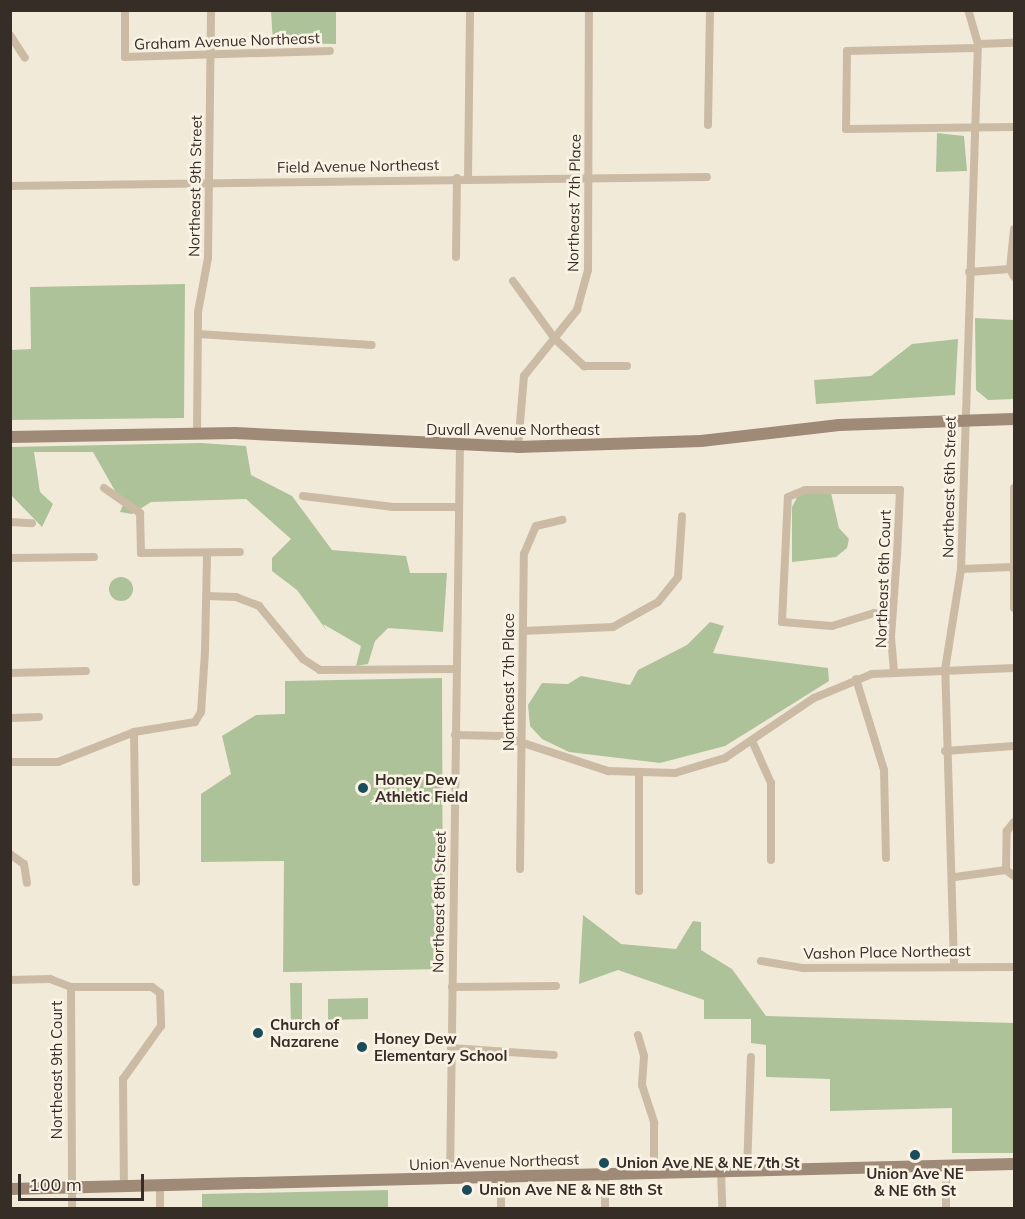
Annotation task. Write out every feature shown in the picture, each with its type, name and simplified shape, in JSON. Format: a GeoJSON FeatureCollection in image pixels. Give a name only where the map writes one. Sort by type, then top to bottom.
{"type":"FeatureCollection","features":[{"type":"Feature","properties":{"kind":"street","name":"Graham Avenue Northeast"},"geometry":{"type":"LineString","coordinates":[[125,10],[124,57],[330,51]]}},
{"type":"Feature","properties":{"kind":"street","name":"Northeast 9th Street"},"geometry":{"type":"LineString","coordinates":[[197,434],[198,334],[208,258],[211,10]]}},
{"type":"Feature","properties":{"kind":"street"},"geometry":{"type":"LineString","coordinates":[[468,178],[470,10]]}},
{"type":"Feature","properties":{"kind":"street","name":"Northeast 7th Place"},"geometry":{"type":"LineString","coordinates":[[518,447],[525,376],[555,339],[584,291],[588,177],[589,10]]}},
{"type":"Feature","properties":{"kind":"street"},"geometry":{"type":"LineString","coordinates":[[708,125],[710,10]]}},
{"type":"Feature","properties":{"kind":"street","name":"Northeast 6th Street"},"geometry":{"type":"LineString","coordinates":[[954,965],[955,877],[945,751],[945,670],[961,569],[963,420],[977,46],[968,10]]}},
{"type":"Feature","properties":{"kind":"street"},"geometry":{"type":"LineString","coordinates":[[10,35],[25,58]]}},
{"type":"Feature","properties":{"kind":"street"},"geometry":{"type":"LineString","coordinates":[[1014,44],[847,51],[846,129],[1014,128]]}},
{"type":"Feature","properties":{"kind":"street","name":"Field Avenue Northeast"},"geometry":{"type":"LineString","coordinates":[[10,186],[457,178],[707,177]]}},
{"type":"Feature","properties":{"kind":"street"},"geometry":{"type":"LineString","coordinates":[[456,257],[457,178]]}},
{"type":"Feature","properties":{"kind":"street"},"geometry":{"type":"LineString","coordinates":[[969,272],[1012,273],[1014,229]]}},
{"type":"Feature","properties":{"kind":"street"},"geometry":{"type":"LineString","coordinates":[[513,281],[555,339],[584,366],[627,366]]}},
{"type":"Feature","properties":{"kind":"street"},"geometry":{"type":"LineString","coordinates":[[198,334],[372,345]]}},
{"type":"Feature","properties":{"kind":"street","name":"Duvall Avenue Northeast"},"geometry":{"type":"LineString","coordinates":[[10,436],[197,434],[518,447],[701,441],[839,424],[1014,419]]}},
{"type":"Feature","properties":{"kind":"street","name":"Northeast 8th Street"},"geometry":{"type":"LineString","coordinates":[[450,1178],[460,446]]}},
{"type":"Feature","properties":{"kind":"street"},"geometry":{"type":"LineString","coordinates":[[104,488],[140,513],[141,553],[240,552]]}},
{"type":"Feature","properties":{"kind":"street"},"geometry":{"type":"LineString","coordinates":[[1014,488],[1014,608]]}},
{"type":"Feature","properties":{"kind":"street","name":"Northeast 6th Court"},"geometry":{"type":"LineString","coordinates":[[892,616],[873,613],[832,626],[782,622],[788,497],[805,490],[900,490],[892,616],[894,670]]}},
{"type":"Feature","properties":{"kind":"street"},"geometry":{"type":"LineString","coordinates":[[303,496],[393,507],[459,507]]}},
{"type":"Feature","properties":{"kind":"street"},"geometry":{"type":"LineString","coordinates":[[523,631],[612,627],[658,602],[678,577],[682,516]]}},
{"type":"Feature","properties":{"kind":"street","name":"Northeast 7th Place"},"geometry":{"type":"LineString","coordinates":[[520,868],[523,631],[528,537],[548,520],[562,520]]}},
{"type":"Feature","properties":{"kind":"street"},"geometry":{"type":"LineString","coordinates":[[10,522],[32,523]]}},
{"type":"Feature","properties":{"kind":"street"},"geometry":{"type":"LineString","coordinates":[[10,762],[58,762],[134,732],[195,722],[201,712],[207,553]]}},
{"type":"Feature","properties":{"kind":"street"},"geometry":{"type":"LineString","coordinates":[[10,558],[94,557]]}},
{"type":"Feature","properties":{"kind":"street"},"geometry":{"type":"LineString","coordinates":[[961,569],[1013,567]]}},
{"type":"Feature","properties":{"kind":"street"},"geometry":{"type":"LineString","coordinates":[[207,596],[236,597],[259,606],[303,659],[320,670],[456,669]]}},
{"type":"Feature","properties":{"kind":"street"},"geometry":{"type":"LineString","coordinates":[[455,735],[522,742],[585,766],[639,774],[700,768],[753,743],[814,698],[856,679],[894,670],[1014,668]]}},
{"type":"Feature","properties":{"kind":"street"},"geometry":{"type":"LineString","coordinates":[[10,673],[86,671]]}},
{"type":"Feature","properties":{"kind":"street"},"geometry":{"type":"LineString","coordinates":[[856,679],[884,770],[886,858]]}},
{"type":"Feature","properties":{"kind":"street"},"geometry":{"type":"LineString","coordinates":[[10,718],[39,717]]}},
{"type":"Feature","properties":{"kind":"street"},"geometry":{"type":"LineString","coordinates":[[134,732],[136,882]]}},
{"type":"Feature","properties":{"kind":"street"},"geometry":{"type":"LineString","coordinates":[[753,743],[771,783],[771,860]]}},
{"type":"Feature","properties":{"kind":"street"},"geometry":{"type":"LineString","coordinates":[[945,751],[1014,746]]}},
{"type":"Feature","properties":{"kind":"street"},"geometry":{"type":"LineString","coordinates":[[639,774],[639,891]]}},
{"type":"Feature","properties":{"kind":"street"},"geometry":{"type":"LineString","coordinates":[[1006,870],[1007,831],[1014,822]]}},
{"type":"Feature","properties":{"kind":"street"},"geometry":{"type":"LineString","coordinates":[[10,854],[24,864],[27,883]]}},
{"type":"Feature","properties":{"kind":"street"},"geometry":{"type":"LineString","coordinates":[[955,877],[1006,870],[1014,876]]}},
{"type":"Feature","properties":{"kind":"street","name":"Vashon Place Northeast"},"geometry":{"type":"LineString","coordinates":[[761,962],[803,968],[954,965],[1014,967]]}},
{"type":"Feature","properties":{"kind":"street"},"geometry":{"type":"LineString","coordinates":[[10,980],[50,979],[71,987],[152,987],[160,993],[161,1026],[123,1079],[124,1187]]}},
{"type":"Feature","properties":{"kind":"street"},"geometry":{"type":"LineString","coordinates":[[452,987],[556,986]]}},
{"type":"Feature","properties":{"kind":"street","name":"Northeast 9th Court"},"geometry":{"type":"LineString","coordinates":[[71,987],[72,1209]]}},
{"type":"Feature","properties":{"kind":"street"},"geometry":{"type":"LineString","coordinates":[[638,1035],[644,1056],[642,1085],[654,1123],[654,1173]]}},
{"type":"Feature","properties":{"kind":"street"},"geometry":{"type":"LineString","coordinates":[[451,1048],[554,1055]]}},
{"type":"Feature","properties":{"kind":"street"},"geometry":{"type":"LineString","coordinates":[[747,1170],[751,1057]]}},
{"type":"Feature","properties":{"kind":"street","name":"Union Avenue Northeast"},"geometry":{"type":"LineString","coordinates":[[10,1189],[1014,1164]]}},
{"type":"Feature","properties":{"kind":"street"},"geometry":{"type":"LineString","coordinates":[[946,1165],[946,1209]]}},
{"type":"Feature","properties":{"kind":"street"},"geometry":{"type":"LineString","coordinates":[[722,1171],[722,1209]]}},
{"type":"Feature","properties":{"kind":"street"},"geometry":{"type":"LineString","coordinates":[[605,1174],[605,1209]]}},
{"type":"Feature","properties":{"kind":"street"},"geometry":{"type":"LineString","coordinates":[[501,1177],[501,1209]]}},
{"type":"Feature","properties":{"kind":"street"},"geometry":{"type":"LineString","coordinates":[[160,1186],[160,1209]]}},
{"type":"Feature","properties":{"kind":"green space"},"geometry":{"type":"Polygon","coordinates":[[[271,11],[336,11],[336,44],[273,43],[271,11]]]}},
{"type":"Feature","properties":{"kind":"green space"},"geometry":{"type":"Polygon","coordinates":[[[937,133],[964,136],[967,171],[936,172],[937,133]]]}},
{"type":"Feature","properties":{"kind":"green space"},"geometry":{"type":"Polygon","coordinates":[[[185,284],[184,418],[11,420],[11,350],[31,349],[30,287],[185,284]]]}},
{"type":"Feature","properties":{"kind":"green space"},"geometry":{"type":"Polygon","coordinates":[[[975,318],[1014,320],[1014,399],[988,400],[976,390],[975,318]]]}},
{"type":"Feature","properties":{"kind":"green space"},"geometry":{"type":"Polygon","coordinates":[[[958,339],[955,395],[816,404],[814,380],[871,376],[912,344],[958,339]]]}},
{"type":"Feature","properties":{"kind":"green space"},"geometry":{"type":"Polygon","coordinates":[[[201,443],[246,446],[251,475],[292,496],[332,550],[406,556],[410,573],[447,573],[443,632],[388,628],[375,641],[368,664],[356,666],[361,646],[323,624],[327,631],[297,590],[272,571],[272,558],[291,539],[246,499],[151,502],[132,514],[120,512],[123,505],[93,452],[34,452],[40,492],[53,504],[42,527],[11,495],[10,447],[201,443]]]}},
{"type":"Feature","properties":{"kind":"green space"},"geometry":{"type":"Polygon","coordinates":[[[831,493],[839,528],[849,539],[847,548],[836,557],[792,562],[792,507],[799,494],[831,493]]]}},
{"type":"Feature","properties":{"kind":"green space"},"geometry":{"type":"Polygon","coordinates":[[[121,577],[130,580],[133,589],[130,598],[121,601],[112,598],[109,589],[112,580],[121,577]]]}},
{"type":"Feature","properties":{"kind":"green space"},"geometry":{"type":"Polygon","coordinates":[[[710,622],[724,626],[713,653],[828,668],[829,681],[725,746],[660,763],[569,752],[542,739],[530,726],[528,705],[542,683],[568,684],[581,676],[630,685],[638,670],[687,645],[710,622]]]}},
{"type":"Feature","properties":{"kind":"green space","name":"Honey Dew Athletic Field"},"geometry":{"type":"Polygon","coordinates":[[[442,678],[443,969],[283,972],[284,861],[201,862],[201,794],[231,774],[222,736],[256,715],[285,714],[285,681],[442,678]]]}},
{"type":"Feature","properties":{"kind":"green space"},"geometry":{"type":"Polygon","coordinates":[[[583,915],[621,944],[676,949],[693,921],[701,922],[701,950],[732,969],[766,1016],[1014,1023],[1013,1153],[952,1153],[952,1108],[830,1111],[830,1079],[766,1077],[766,1045],[751,1043],[751,1019],[704,1019],[704,1000],[618,970],[579,984],[583,915]]]}},
{"type":"Feature","properties":{"kind":"green space"},"geometry":{"type":"Polygon","coordinates":[[[290,983],[302,983],[302,1024],[291,1025],[290,983]]]}},
{"type":"Feature","properties":{"kind":"green space"},"geometry":{"type":"Polygon","coordinates":[[[368,998],[368,1019],[328,1020],[328,999],[368,998]]]}},
{"type":"Feature","properties":{"kind":"green space"},"geometry":{"type":"Polygon","coordinates":[[[388,1190],[388,1208],[202,1208],[202,1194],[388,1190]]]}},
{"type":"Feature","properties":{"kind":"place","name":"Honey Dew Athletic Field"},"geometry":{"type":"Point","coordinates":[363,788]}},
{"type":"Feature","properties":{"kind":"place","name":"Church of Nazarene"},"geometry":{"type":"Point","coordinates":[258,1033]}},
{"type":"Feature","properties":{"kind":"place","name":"Honey Dew Elementary School"},"geometry":{"type":"Point","coordinates":[362,1047]}},
{"type":"Feature","properties":{"kind":"place","name":"Union Ave NE & NE 6th St"},"geometry":{"type":"Point","coordinates":[915,1155]}},
{"type":"Feature","properties":{"kind":"place","name":"Union Ave NE & NE 7th St"},"geometry":{"type":"Point","coordinates":[604,1163]}},
{"type":"Feature","properties":{"kind":"place","name":"Union Ave NE & NE 8th St"},"geometry":{"type":"Point","coordinates":[467,1190]}}]}
